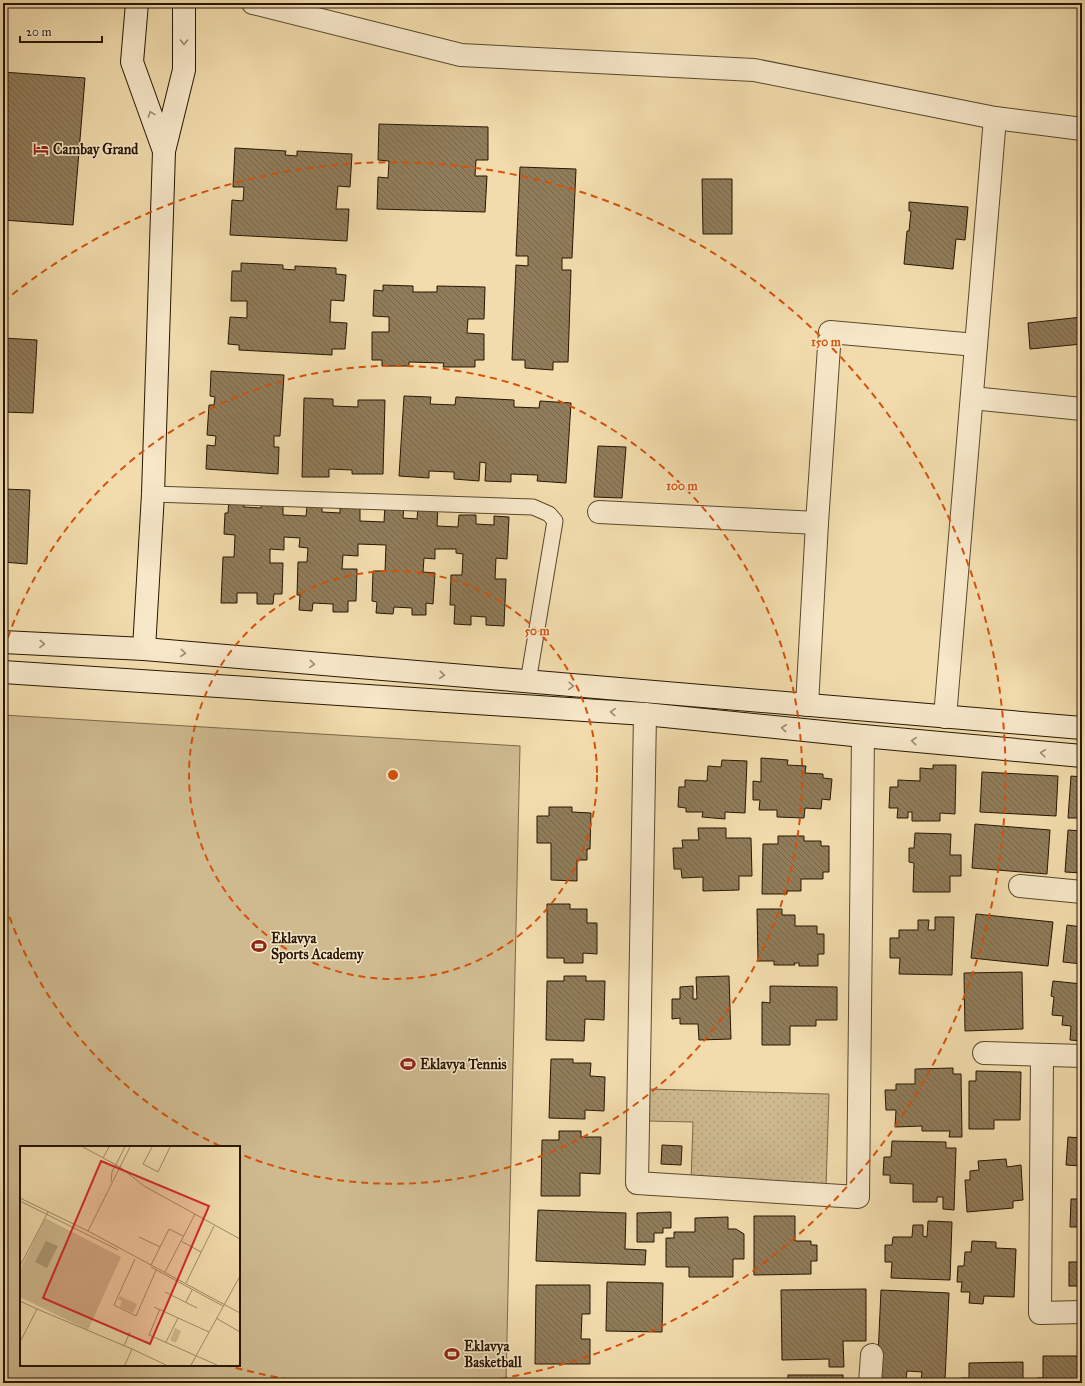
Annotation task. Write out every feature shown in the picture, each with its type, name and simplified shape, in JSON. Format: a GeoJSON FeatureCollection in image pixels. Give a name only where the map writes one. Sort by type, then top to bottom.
{"type":"FeatureCollection","features":[{"type":"Feature","properties":{"kind":"street"},"geometry":{"type":"LineString","coordinates":[[137,3],[132,62],[164,151]]}},
{"type":"Feature","properties":{"kind":"street"},"geometry":{"type":"LineString","coordinates":[[144,650],[153,494],[164,151],[184,70],[184,3]]}},
{"type":"Feature","properties":{"kind":"street"},"geometry":{"type":"LineString","coordinates":[[253,3],[461,55],[754,70],[995,118],[1082,129]]}},
{"type":"Feature","properties":{"kind":"street"},"geometry":{"type":"LineString","coordinates":[[945,717],[995,118]]}},
{"type":"Feature","properties":{"kind":"street"},"geometry":{"type":"LineString","coordinates":[[807,705],[817,523],[830,332],[976,345]]}},
{"type":"Feature","properties":{"kind":"street"},"geometry":{"type":"LineString","coordinates":[[972,398],[1082,409]]}},
{"type":"Feature","properties":{"kind":"street"},"geometry":{"type":"LineString","coordinates":[[599,512],[817,523]]}},
{"type":"Feature","properties":{"kind":"street"},"geometry":{"type":"LineString","coordinates":[[3,642],[144,650],[1082,728]]}},
{"type":"Feature","properties":{"kind":"street"},"geometry":{"type":"LineString","coordinates":[[3,672],[645,714],[1082,756]]}},
{"type":"Feature","properties":{"kind":"street"},"geometry":{"type":"LineString","coordinates":[[645,714],[637,1183],[858,1197],[864,736]]}},
{"type":"Feature","properties":{"kind":"street"},"geometry":{"type":"LineString","coordinates":[[1020,886],[1082,892]]}},
{"type":"Feature","properties":{"kind":"street"},"geometry":{"type":"LineString","coordinates":[[984,1053],[1082,1056]]}},
{"type":"Feature","properties":{"kind":"street"},"geometry":{"type":"LineString","coordinates":[[1042,1055],[1040,1313],[1082,1312]]}},
{"type":"Feature","properties":{"kind":"street"},"geometry":{"type":"LineString","coordinates":[[870,1383],[872,1355]]}},
{"type":"Feature","properties":{"kind":"lane"},"geometry":{"type":"LineString","coordinates":[[153,494],[533,507],[549,514],[555,521],[528,682]]}},
{"type":"Feature","properties":{"kind":"shaded area","name":"Eklavya Sports Academy"},"geometry":{"type":"Polygon","coordinates":[[[3,715],[520,746],[506,1383],[3,1383],[3,715]]]}},
{"type":"Feature","properties":{"kind":"shaded area"},"geometry":{"type":"Polygon","coordinates":[[[649,1089],[829,1094],[826,1187],[691,1183],[693,1122],[648,1121],[649,1089]]]}},
{"type":"Feature","properties":{"kind":"building","name":"Cambay Grand"},"geometry":{"type":"Polygon","coordinates":[[[3,72],[85,78],[73,225],[3,220],[3,72]]]}},
{"type":"Feature","properties":{"kind":"building"},"geometry":{"type":"Polygon","coordinates":[[[379,124],[488,127],[488,160],[476,160],[475,176],[487,176],[485,212],[377,209],[378,177],[388,178],[389,161],[378,160],[379,124]]]}},
{"type":"Feature","properties":{"kind":"building"},"geometry":{"type":"Polygon","coordinates":[[[235,148],[286,151],[285,155],[297,156],[297,151],[352,154],[350,187],[338,186],[336,209],[349,209],[347,241],[230,235],[232,200],[243,201],[244,187],[233,187],[235,148]]]}},
{"type":"Feature","properties":{"kind":"building"},"geometry":{"type":"Polygon","coordinates":[[[520,167],[576,169],[572,258],[562,258],[562,270],[571,270],[568,362],[553,362],[553,370],[525,368],[525,360],[512,360],[516,265],[528,266],[528,256],[516,256],[520,167]]]}},
{"type":"Feature","properties":{"kind":"building"},"geometry":{"type":"Polygon","coordinates":[[[702,179],[732,179],[732,234],[703,234],[702,179]]]}},
{"type":"Feature","properties":{"kind":"building"},"geometry":{"type":"Polygon","coordinates":[[[909,202],[968,207],[965,240],[956,239],[953,269],[904,264],[907,231],[909,231],[911,211],[909,211],[909,202]]]}},
{"type":"Feature","properties":{"kind":"building"},"geometry":{"type":"Polygon","coordinates":[[[241,263],[283,265],[283,269],[295,270],[295,266],[336,268],[336,274],[346,275],[344,301],[331,300],[330,322],[347,323],[345,349],[332,349],[332,355],[239,350],[239,345],[228,344],[230,317],[247,318],[247,301],[231,301],[232,271],[241,271],[241,263]]]}},
{"type":"Feature","properties":{"kind":"building"},"geometry":{"type":"Polygon","coordinates":[[[383,285],[413,286],[413,292],[437,292],[437,286],[485,287],[484,319],[468,319],[467,333],[484,334],[484,360],[475,360],[475,367],[443,367],[444,363],[409,362],[409,366],[382,366],[382,360],[372,360],[372,332],[389,332],[389,317],[373,316],[374,290],[383,291],[383,285]]]}},
{"type":"Feature","properties":{"kind":"building"},"geometry":{"type":"Polygon","coordinates":[[[1082,317],[1082,344],[1030,349],[1028,323],[1082,317]]]}},
{"type":"Feature","properties":{"kind":"building"},"geometry":{"type":"Polygon","coordinates":[[[3,338],[37,340],[33,413],[3,412],[3,338]]]}},
{"type":"Feature","properties":{"kind":"building"},"geometry":{"type":"Polygon","coordinates":[[[211,371],[284,375],[280,436],[274,436],[274,447],[279,447],[278,474],[206,469],[207,445],[215,446],[216,436],[207,435],[209,405],[214,405],[215,397],[210,396],[211,371]]]}},
{"type":"Feature","properties":{"kind":"building"},"geometry":{"type":"Polygon","coordinates":[[[404,396],[431,397],[430,404],[455,405],[456,397],[514,400],[514,407],[539,408],[540,401],[571,403],[566,483],[537,481],[538,475],[511,474],[511,482],[485,481],[486,463],[480,462],[479,481],[454,479],[454,472],[429,471],[429,478],[399,476],[404,396]]]}},
{"type":"Feature","properties":{"kind":"building"},"geometry":{"type":"Polygon","coordinates":[[[304,398],[333,399],[333,406],[358,407],[358,400],[385,400],[383,474],[352,474],[352,470],[329,469],[329,477],[302,477],[304,398]]]}},
{"type":"Feature","properties":{"kind":"building"},"geometry":{"type":"Polygon","coordinates":[[[598,446],[626,447],[622,498],[594,497],[598,446]]]}},
{"type":"Feature","properties":{"kind":"building"},"geometry":{"type":"Polygon","coordinates":[[[3,489],[30,490],[27,564],[3,562],[3,489]]]}},
{"type":"Feature","properties":{"kind":"building"},"geometry":{"type":"Polygon","coordinates":[[[229,499],[244,500],[244,507],[261,508],[262,501],[283,501],[283,515],[306,516],[307,506],[322,506],[322,512],[340,513],[340,507],[360,507],[360,521],[384,522],[385,505],[404,506],[403,518],[417,519],[418,507],[438,507],[437,526],[458,527],[459,515],[476,515],[476,524],[494,525],[494,516],[509,517],[507,559],[496,558],[495,579],[506,579],[504,626],[486,625],[486,617],[471,616],[471,625],[454,624],[455,605],[450,605],[451,575],[462,575],[463,554],[456,553],[456,549],[435,549],[435,559],[424,558],[423,572],[435,573],[433,604],[426,603],[426,615],[412,615],[412,608],[394,607],[393,614],[376,613],[377,602],[372,601],[373,571],[385,571],[386,545],[358,544],[358,556],[343,555],[342,569],[357,569],[356,601],[348,601],[348,612],[333,612],[333,604],[313,603],[312,611],[299,610],[300,595],[297,595],[298,562],[307,562],[308,548],[299,547],[300,538],[284,537],[284,550],[270,549],[270,563],[283,563],[282,594],[274,594],[273,604],[257,604],[257,593],[237,593],[237,603],[221,603],[223,557],[234,557],[235,535],[224,534],[225,513],[228,513],[229,499]]]}},
{"type":"Feature","properties":{"kind":"building"},"geometry":{"type":"Polygon","coordinates":[[[761,758],[788,760],[787,765],[806,766],[805,773],[823,774],[823,778],[832,779],[830,800],[822,799],[821,809],[805,808],[804,818],[777,817],[777,810],[759,810],[760,800],[753,800],[753,781],[761,782],[761,758]]]}},
{"type":"Feature","properties":{"kind":"building"},"geometry":{"type":"Polygon","coordinates":[[[722,760],[747,761],[745,813],[725,812],[725,819],[702,817],[703,812],[686,812],[686,808],[678,807],[679,787],[685,787],[685,780],[707,781],[708,766],[721,767],[722,760]]]}},
{"type":"Feature","properties":{"kind":"building"},"geometry":{"type":"Polygon","coordinates":[[[933,765],[956,765],[955,814],[940,813],[940,821],[912,821],[912,812],[908,812],[908,818],[897,818],[898,808],[889,808],[890,787],[898,787],[898,780],[920,781],[920,768],[933,769],[933,765]]]}},
{"type":"Feature","properties":{"kind":"building"},"geometry":{"type":"Polygon","coordinates":[[[982,772],[1058,776],[1056,816],[980,812],[982,772]]]}},
{"type":"Feature","properties":{"kind":"building"},"geometry":{"type":"Polygon","coordinates":[[[1071,776],[1082,777],[1082,818],[1068,818],[1071,776]]]}},
{"type":"Feature","properties":{"kind":"building"},"geometry":{"type":"Polygon","coordinates":[[[549,807],[572,807],[572,812],[591,813],[590,849],[587,849],[587,860],[577,860],[577,881],[551,880],[551,843],[537,843],[537,816],[549,816],[549,807]]]}},
{"type":"Feature","properties":{"kind":"building"},"geometry":{"type":"Polygon","coordinates":[[[975,824],[1050,830],[1047,874],[972,868],[975,824]]]}},
{"type":"Feature","properties":{"kind":"building"},"geometry":{"type":"Polygon","coordinates":[[[698,828],[726,828],[726,838],[751,838],[752,876],[739,876],[739,890],[703,891],[703,877],[682,878],[681,869],[674,869],[673,848],[683,848],[682,840],[699,840],[698,828]]]}},
{"type":"Feature","properties":{"kind":"building"},"geometry":{"type":"Polygon","coordinates":[[[1068,830],[1082,831],[1082,873],[1065,872],[1068,830]]]}},
{"type":"Feature","properties":{"kind":"building"},"geometry":{"type":"Polygon","coordinates":[[[915,833],[951,834],[950,855],[961,855],[961,876],[950,876],[950,892],[913,892],[914,863],[909,862],[909,848],[914,848],[915,833]]]}},
{"type":"Feature","properties":{"kind":"building"},"geometry":{"type":"Polygon","coordinates":[[[778,836],[804,836],[804,841],[821,841],[821,846],[829,846],[829,872],[823,872],[823,879],[801,879],[801,891],[787,891],[787,894],[762,894],[763,844],[778,844],[778,836]]]}},
{"type":"Feature","properties":{"kind":"building"},"geometry":{"type":"Polygon","coordinates":[[[547,904],[570,904],[570,909],[587,909],[587,923],[597,923],[597,954],[583,953],[583,963],[564,963],[564,958],[547,958],[547,904]]]}},
{"type":"Feature","properties":{"kind":"building"},"geometry":{"type":"Polygon","coordinates":[[[757,909],[782,909],[782,915],[795,915],[795,926],[817,926],[817,934],[824,934],[824,954],[818,954],[818,966],[799,966],[799,963],[794,963],[795,965],[774,965],[774,961],[758,961],[757,909]]]}},
{"type":"Feature","properties":{"kind":"building"},"geometry":{"type":"Polygon","coordinates":[[[976,914],[1053,922],[1048,966],[971,958],[976,914]]]}},
{"type":"Feature","properties":{"kind":"building"},"geometry":{"type":"Polygon","coordinates":[[[935,917],[954,917],[952,975],[899,974],[900,958],[890,958],[890,938],[899,938],[899,930],[918,930],[918,920],[929,920],[928,930],[935,930],[935,917]]]}},
{"type":"Feature","properties":{"kind":"building"},"geometry":{"type":"Polygon","coordinates":[[[1067,925],[1082,927],[1082,964],[1063,962],[1067,925]]]}},
{"type":"Feature","properties":{"kind":"building"},"geometry":{"type":"Polygon","coordinates":[[[1022,972],[1023,1029],[965,1031],[964,973],[1022,972]]]}},
{"type":"Feature","properties":{"kind":"building"},"geometry":{"type":"Polygon","coordinates":[[[564,976],[586,976],[586,981],[605,981],[604,1020],[585,1019],[584,1041],[546,1040],[547,981],[564,981],[564,976]]]}},
{"type":"Feature","properties":{"kind":"building"},"geometry":{"type":"Polygon","coordinates":[[[729,976],[731,1039],[699,1040],[698,1024],[680,1024],[680,1018],[672,1019],[672,999],[680,999],[680,987],[693,986],[693,999],[697,999],[696,977],[729,976]]]}},
{"type":"Feature","properties":{"kind":"building"},"geometry":{"type":"Polygon","coordinates":[[[1053,981],[1082,984],[1082,1041],[1070,1040],[1071,1026],[1062,1025],[1063,1016],[1052,1015],[1054,997],[1051,996],[1053,981]]]}},
{"type":"Feature","properties":{"kind":"building"},"geometry":{"type":"Polygon","coordinates":[[[770,986],[837,987],[837,1020],[816,1020],[816,1026],[790,1026],[790,1045],[762,1045],[762,1002],[770,1003],[770,986]]]}},
{"type":"Feature","properties":{"kind":"building"},"geometry":{"type":"Polygon","coordinates":[[[551,1059],[573,1059],[573,1063],[591,1063],[590,1076],[605,1077],[604,1111],[585,1110],[585,1119],[549,1118],[551,1059]]]}},
{"type":"Feature","properties":{"kind":"building"},"geometry":{"type":"Polygon","coordinates":[[[953,1068],[953,1074],[961,1074],[962,1137],[949,1137],[950,1131],[922,1131],[922,1126],[895,1127],[896,1110],[886,1110],[885,1090],[896,1090],[896,1084],[915,1084],[915,1069],[953,1068]]]}},
{"type":"Feature","properties":{"kind":"building"},"geometry":{"type":"Polygon","coordinates":[[[976,1071],[1021,1072],[1020,1120],[994,1120],[994,1129],[969,1129],[969,1081],[976,1081],[976,1071]]]}},
{"type":"Feature","properties":{"kind":"building"},"geometry":{"type":"Polygon","coordinates":[[[559,1131],[581,1131],[581,1137],[601,1137],[600,1174],[580,1173],[580,1196],[541,1196],[542,1140],[559,1140],[559,1131]]]}},
{"type":"Feature","properties":{"kind":"building"},"geometry":{"type":"Polygon","coordinates":[[[1068,1137],[1082,1138],[1082,1166],[1066,1165],[1068,1137]]]}},
{"type":"Feature","properties":{"kind":"building"},"geometry":{"type":"Polygon","coordinates":[[[892,1141],[946,1142],[946,1148],[956,1148],[954,1210],[943,1209],[943,1197],[937,1197],[937,1202],[913,1202],[913,1184],[890,1183],[890,1175],[883,1175],[884,1157],[891,1157],[892,1141]]]}},
{"type":"Feature","properties":{"kind":"building"},"geometry":{"type":"Polygon","coordinates":[[[662,1145],[682,1146],[681,1165],[661,1164],[662,1145]]]}},
{"type":"Feature","properties":{"kind":"building"},"geometry":{"type":"Polygon","coordinates":[[[1006,1159],[1007,1167],[1021,1165],[1023,1200],[1013,1201],[1013,1208],[967,1212],[965,1180],[970,1180],[970,1171],[979,1170],[978,1161],[1006,1159]]]}},
{"type":"Feature","properties":{"kind":"building"},"geometry":{"type":"Polygon","coordinates":[[[1071,1199],[1082,1199],[1082,1227],[1070,1227],[1071,1199]]]}},
{"type":"Feature","properties":{"kind":"building"},"geometry":{"type":"Polygon","coordinates":[[[538,1210],[626,1213],[625,1249],[646,1250],[645,1265],[536,1261],[538,1210]]]}},
{"type":"Feature","properties":{"kind":"building"},"geometry":{"type":"Polygon","coordinates":[[[671,1212],[671,1228],[663,1228],[663,1233],[654,1233],[654,1242],[637,1242],[637,1213],[671,1212]]]}},
{"type":"Feature","properties":{"kind":"building"},"geometry":{"type":"Polygon","coordinates":[[[754,1216],[795,1216],[795,1241],[811,1241],[811,1245],[817,1245],[817,1261],[811,1261],[811,1274],[754,1275],[754,1216]]]}},
{"type":"Feature","properties":{"kind":"building"},"geometry":{"type":"Polygon","coordinates":[[[728,1217],[728,1229],[736,1229],[744,1234],[744,1259],[733,1259],[733,1277],[689,1277],[689,1267],[666,1267],[666,1238],[674,1238],[674,1232],[695,1232],[695,1218],[728,1217]]]}},
{"type":"Feature","properties":{"kind":"building"},"geometry":{"type":"Polygon","coordinates":[[[928,1221],[952,1222],[950,1280],[891,1278],[892,1262],[885,1262],[885,1245],[892,1245],[893,1237],[912,1237],[913,1225],[923,1225],[923,1236],[927,1237],[928,1221]]]}},
{"type":"Feature","properties":{"kind":"building"},"geometry":{"type":"Polygon","coordinates":[[[972,1241],[996,1242],[996,1248],[1016,1249],[1014,1297],[984,1296],[983,1304],[969,1303],[970,1292],[961,1292],[962,1282],[957,1282],[958,1266],[964,1266],[965,1252],[971,1252],[972,1241]]]}},
{"type":"Feature","properties":{"kind":"building"},"geometry":{"type":"Polygon","coordinates":[[[1069,1262],[1082,1262],[1082,1286],[1069,1286],[1069,1262]]]}},
{"type":"Feature","properties":{"kind":"building"},"geometry":{"type":"Polygon","coordinates":[[[607,1282],[663,1283],[662,1332],[606,1331],[607,1282]]]}},
{"type":"Feature","properties":{"kind":"building"},"geometry":{"type":"Polygon","coordinates":[[[536,1285],[590,1285],[590,1314],[582,1314],[581,1339],[590,1339],[590,1364],[535,1364],[536,1285]]]}},
{"type":"Feature","properties":{"kind":"building"},"geometry":{"type":"Polygon","coordinates":[[[866,1289],[866,1341],[843,1341],[844,1367],[829,1367],[829,1359],[782,1360],[781,1290],[866,1289]]]}},
{"type":"Feature","properties":{"kind":"building"},"geometry":{"type":"Polygon","coordinates":[[[881,1290],[949,1293],[945,1380],[921,1380],[922,1372],[907,1371],[906,1379],[877,1378],[881,1290]]]}},
{"type":"Feature","properties":{"kind":"building"},"geometry":{"type":"Polygon","coordinates":[[[1043,1356],[1082,1356],[1082,1383],[1037,1383],[1037,1378],[1043,1378],[1043,1356]]]}},
{"type":"Feature","properties":{"kind":"building"},"geometry":{"type":"Polygon","coordinates":[[[1023,1362],[1023,1383],[961,1383],[961,1378],[969,1378],[969,1363],[1023,1362]]]}},
{"type":"Feature","properties":{"kind":"building"},"geometry":{"type":"Polygon","coordinates":[[[788,1375],[843,1375],[843,1383],[788,1383],[788,1375]]]}},
{"type":"Feature","properties":{"kind":"building"},"geometry":{"type":"Polygon","coordinates":[[[704,1379],[768,1379],[768,1383],[704,1383],[704,1379]]]}},
{"type":"Feature","properties":{"kind":"building"},"geometry":{"type":"Polygon","coordinates":[[[635,1380],[694,1383],[634,1383],[635,1380]]]}},
{"type":"Feature","properties":{"kind":"place","name":"Cambay Grand"},"geometry":{"type":"Point","coordinates":[41,149]}},
{"type":"Feature","properties":{"kind":"place","name":"Eklavya Sports Academy"},"geometry":{"type":"Point","coordinates":[259,946]}},
{"type":"Feature","properties":{"kind":"place","name":"Eklavya Tennis"},"geometry":{"type":"Point","coordinates":[408,1064]}},
{"type":"Feature","properties":{"kind":"place","name":"Eklavya Basketball"},"geometry":{"type":"Point","coordinates":[452,1354]}}]}
